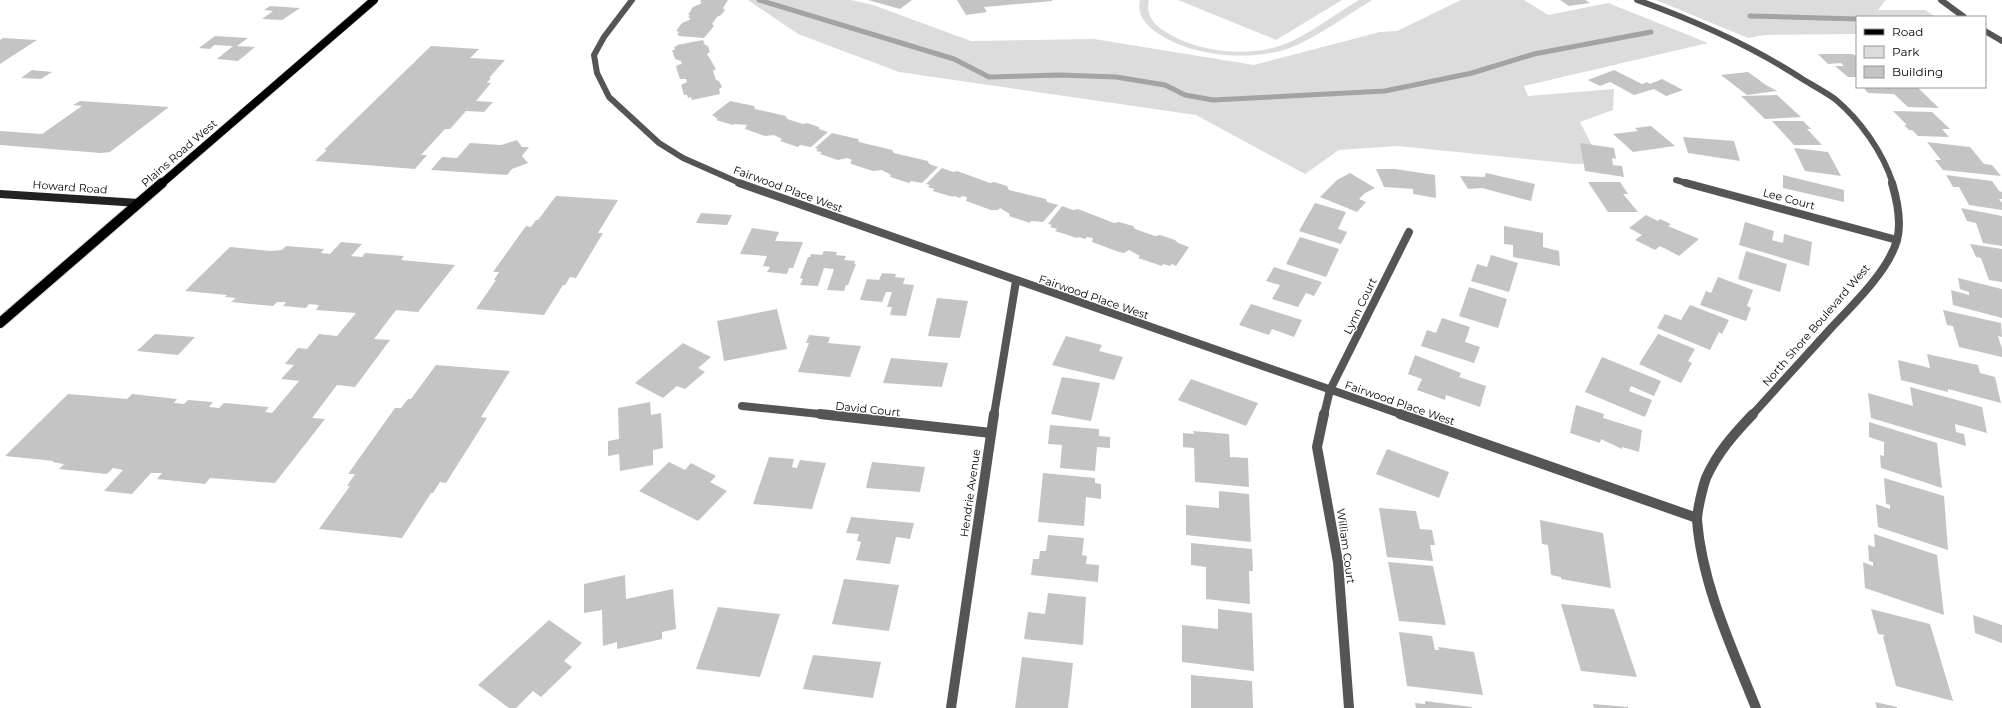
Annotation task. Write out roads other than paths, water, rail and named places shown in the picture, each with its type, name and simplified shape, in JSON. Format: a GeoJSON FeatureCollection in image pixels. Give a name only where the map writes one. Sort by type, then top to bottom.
{"type":"FeatureCollection","features":[{"type":"Feature","properties":{"kind":"main road","name":"Plains Road West"},"geometry":{"type":"LineString","coordinates":[[0,323],[374,0]]}},
{"type":"Feature","properties":{"kind":"street","name":"Fairwood Place West"},"geometry":{"type":"LineString","coordinates":[[632,0],[604,37],[594,55],[597,73],[609,97],[659,142],[683,158],[721,176],[1016,281],[1697,518]]}},
{"type":"Feature","properties":{"kind":"street","name":"North Shore Boulevard West"},"geometry":{"type":"LineString","coordinates":[[1637,0],[1681,16],[1750,46],[1781,64],[1839,103],[1875,147],[1890,173],[1898,203],[1897,240],[1883,266],[1867,289],[1723,447],[1706,478],[1697,518],[1703,555],[1717,611],[1756,708]]}},
{"type":"Feature","properties":{"kind":"street"},"geometry":{"type":"LineString","coordinates":[[1941,0],[1963,16]]}},
{"type":"Feature","properties":{"kind":"street"},"geometry":{"type":"LineString","coordinates":[[1986,32],[2002,40]]}},
{"type":"Feature","properties":{"kind":"street","name":"Lee Court"},"geometry":{"type":"LineString","coordinates":[[1676,180],[1897,240]]}},
{"type":"Feature","properties":{"kind":"street","name":"Howard Road"},"geometry":{"type":"LineString","coordinates":[[0,194],[139,203]]}},
{"type":"Feature","properties":{"kind":"street","name":"Lynn Court"},"geometry":{"type":"LineString","coordinates":[[1330,390],[1409,232]]}},
{"type":"Feature","properties":{"kind":"street","name":"Hendrie Avenue"},"geometry":{"type":"LineString","coordinates":[[952,708],[991,433],[1016,281]]}},
{"type":"Feature","properties":{"kind":"street","name":"William Court"},"geometry":{"type":"LineString","coordinates":[[1330,390],[1317,447],[1338,562],[1349,708]]}},
{"type":"Feature","properties":{"kind":"street","name":"David Court"},"geometry":{"type":"LineString","coordinates":[[742,406],[991,433]]}},
{"type":"Feature","properties":{"kind":"waterway"},"geometry":{"type":"LineString","coordinates":[[759,0],[954,59],[989,77],[1059,75],[1116,77],[1165,85],[1185,95],[1213,100],[1385,91],[1472,73],[1534,54],[1651,32]]}},
{"type":"Feature","properties":{"kind":"waterway"},"geometry":{"type":"LineString","coordinates":[[1750,16],[1856,19]]}}]}
